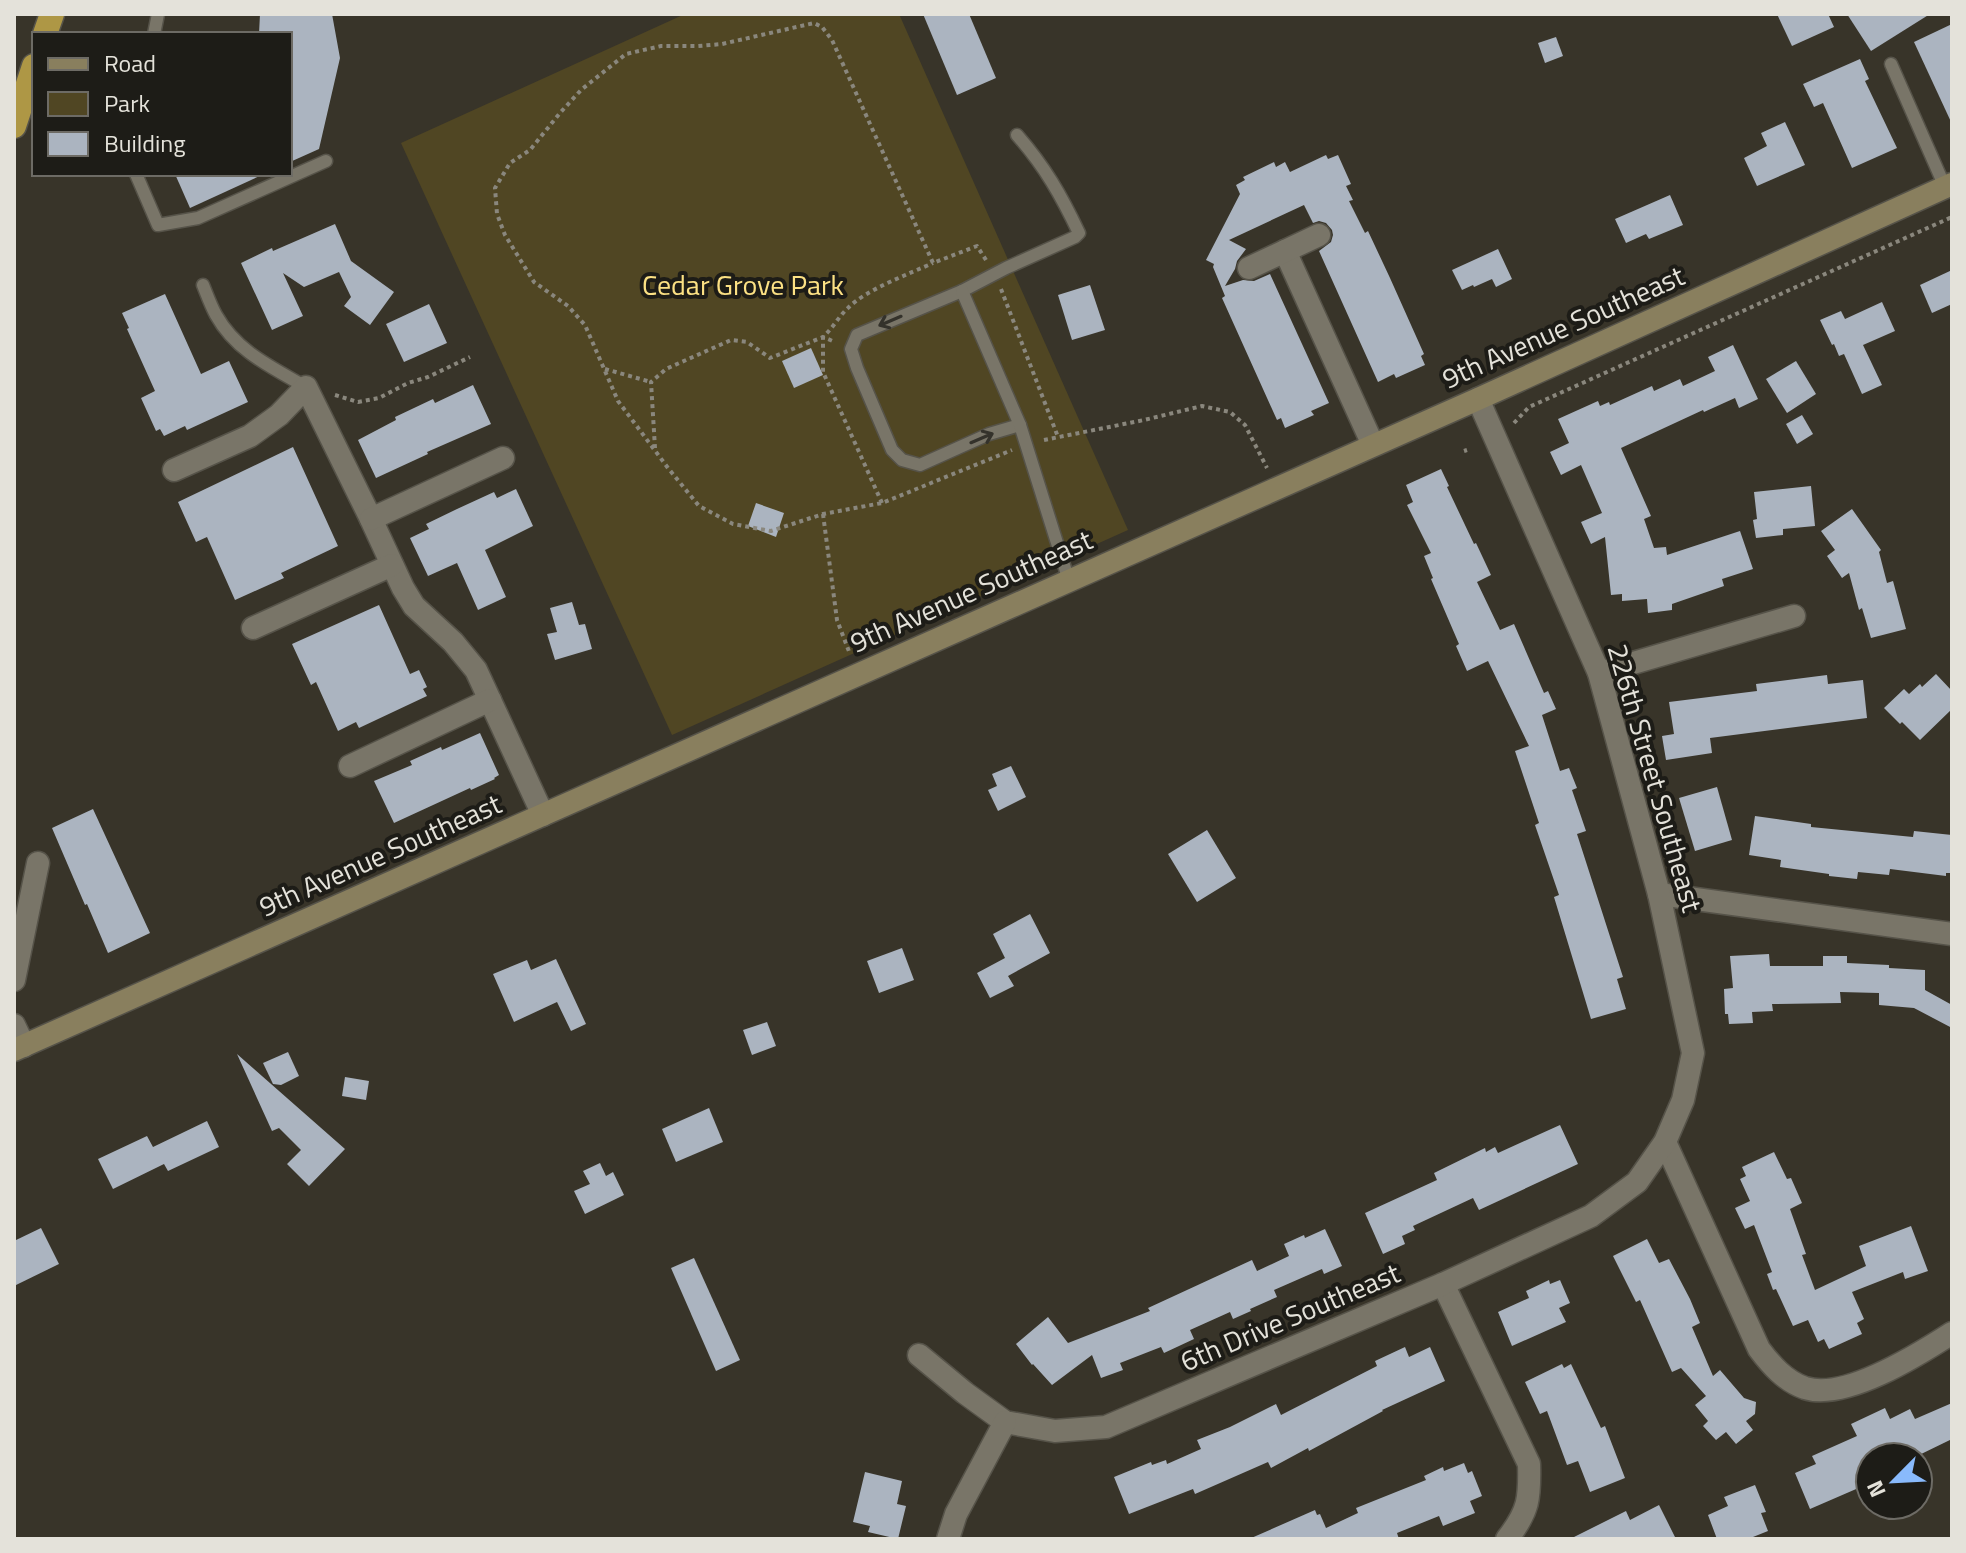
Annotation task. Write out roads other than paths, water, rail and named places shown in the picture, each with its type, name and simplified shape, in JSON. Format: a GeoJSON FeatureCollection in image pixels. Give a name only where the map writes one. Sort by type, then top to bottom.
{"type":"FeatureCollection","features":[{"type":"Feature","properties":{"kind":"highway"},"geometry":{"type":"LineString","coordinates":[[14,126],[32,72]]}},
{"type":"Feature","properties":{"kind":"main road","name":"9th Avenue Southeast"},"geometry":{"type":"LineString","coordinates":[[19,1048],[1478,399],[1948,185]]}},
{"type":"Feature","properties":{"kind":"street"},"geometry":{"type":"LineString","coordinates":[[1249,268],[1319,235]]}},
{"type":"Feature","properties":{"kind":"street"},"geometry":{"type":"LineString","coordinates":[[1285,251],[1373,445]]}},
{"type":"Feature","properties":{"kind":"street"},"geometry":{"type":"LineString","coordinates":[[174,470],[250,436],[279,415],[306,387],[403,588],[414,606],[453,642],[476,670],[543,815]]}},
{"type":"Feature","properties":{"kind":"street","name":"226th Street Southeast"},"geometry":{"type":"LineString","coordinates":[[1478,399],[1599,673],[1659,894],[1693,1053],[1683,1100],[1665,1142]]}},
{"type":"Feature","properties":{"kind":"street"},"geometry":{"type":"LineString","coordinates":[[371,519],[503,458]]}},
{"type":"Feature","properties":{"kind":"street"},"geometry":{"type":"LineString","coordinates":[[253,628],[392,565]]}},
{"type":"Feature","properties":{"kind":"street"},"geometry":{"type":"LineString","coordinates":[[1599,673],[1794,616]]}},
{"type":"Feature","properties":{"kind":"street"},"geometry":{"type":"LineString","coordinates":[[350,766],[490,700]]}},
{"type":"Feature","properties":{"kind":"street"},"geometry":{"type":"LineString","coordinates":[[14,980],[38,863]]}},
{"type":"Feature","properties":{"kind":"street"},"geometry":{"type":"LineString","coordinates":[[1659,894],[1952,934]]}},
{"type":"Feature","properties":{"kind":"street"},"geometry":{"type":"LineString","coordinates":[[14,1025],[19,1048]]}},
{"type":"Feature","properties":{"kind":"street"},"geometry":{"type":"LineString","coordinates":[[1665,1142],[1759,1349],[1774,1369],[1804,1388],[1825,1391],[1864,1382],[1952,1333]]}},
{"type":"Feature","properties":{"kind":"street","name":"6th Drive Southeast"},"geometry":{"type":"LineString","coordinates":[[919,1355],[1005,1422],[1055,1431],[1106,1427],[1443,1284],[1591,1216],[1637,1182],[1665,1142]]}},
{"type":"Feature","properties":{"kind":"street"},"geometry":{"type":"LineString","coordinates":[[1443,1284],[1529,1464],[1530,1494],[1521,1521],[1507,1539]]}},
{"type":"Feature","properties":{"kind":"street"},"geometry":{"type":"LineString","coordinates":[[948,1539],[956,1514],[1005,1422]]}},
{"type":"Feature","properties":{"kind":"lane"},"geometry":{"type":"LineString","coordinates":[[1891,64],[1948,185]]}},
{"type":"Feature","properties":{"kind":"lane"},"geometry":{"type":"LineString","coordinates":[[1017,135],[1039,160],[1063,198],[1079,233],[962,291],[857,335],[851,349],[892,450],[902,460],[920,465],[989,434],[1020,425]]}},
{"type":"Feature","properties":{"kind":"lane"},"geometry":{"type":"LineString","coordinates":[[137,176],[158,225],[198,218],[326,161]]}},
{"type":"Feature","properties":{"kind":"lane"},"geometry":{"type":"LineString","coordinates":[[203,285],[216,315],[241,347],[306,387]]}},
{"type":"Feature","properties":{"kind":"lane"},"geometry":{"type":"LineString","coordinates":[[962,291],[1020,425],[1069,581]]}},
{"type":"Feature","properties":{"kind":"park label","name":"Cedar Grove Park"},"geometry":{"type":"Point","coordinates":[743,285]}}]}
